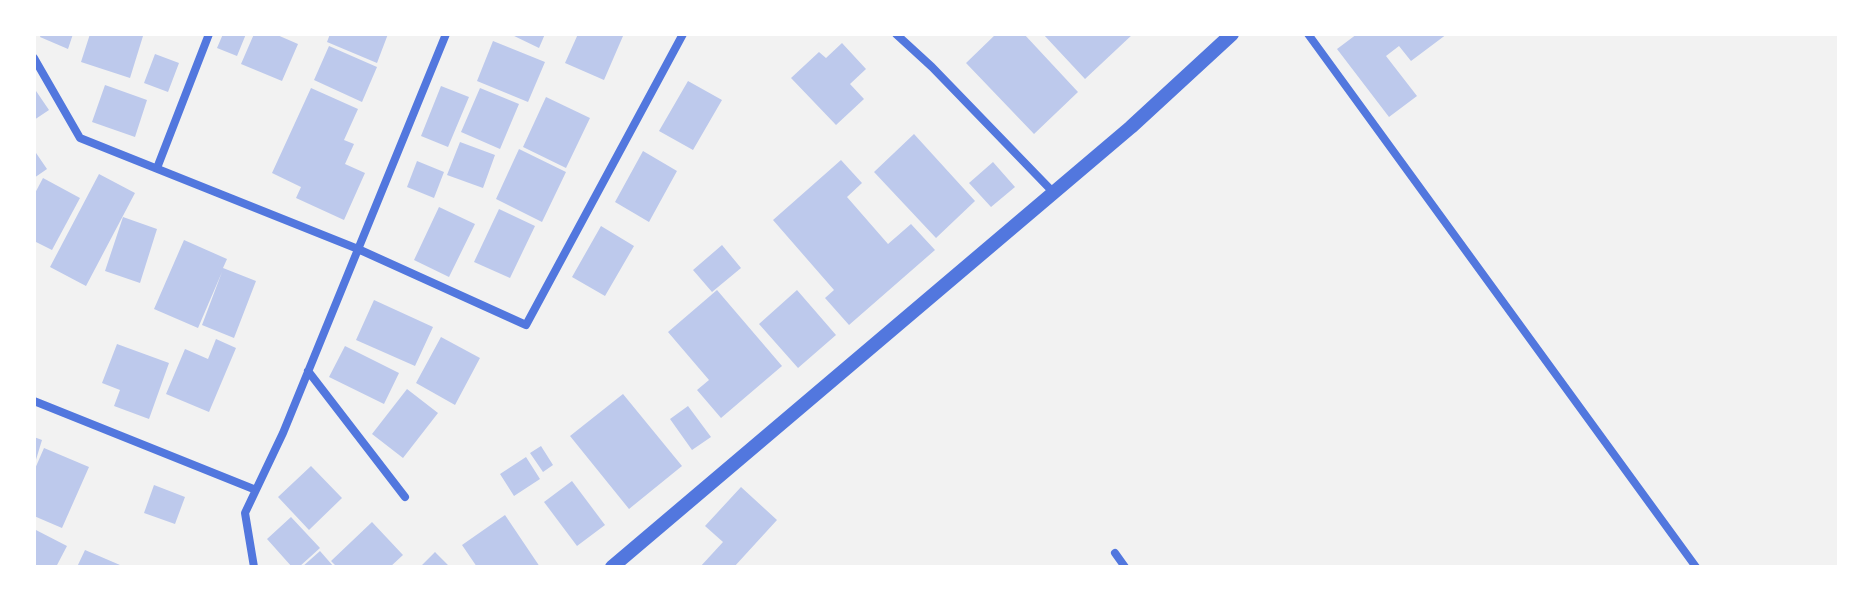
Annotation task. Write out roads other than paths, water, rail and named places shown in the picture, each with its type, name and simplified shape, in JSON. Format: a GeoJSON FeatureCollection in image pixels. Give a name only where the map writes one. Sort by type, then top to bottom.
{"type":"FeatureCollection","features":[{"type":"Feature","properties":{"kind":"street"},"geometry":{"type":"LineString","coordinates":[[157,168],[209,34]]}},
{"type":"Feature","properties":{"kind":"street"},"geometry":{"type":"LineString","coordinates":[[254,567],[245,513],[308,371],[446,34]]}},
{"type":"Feature","properties":{"kind":"street"},"geometry":{"type":"LineString","coordinates":[[34,58],[80,138],[358,249],[526,325],[683,34]]}},
{"type":"Feature","properties":{"kind":"street"},"geometry":{"type":"LineString","coordinates":[[896,34],[1053,192]]}},
{"type":"Feature","properties":{"kind":"street"},"geometry":{"type":"LineString","coordinates":[[612,567],[1131,127],[1232,34]]}},
{"type":"Feature","properties":{"kind":"street"},"geometry":{"type":"LineString","coordinates":[[1308,34],[1696,567]]}},
{"type":"Feature","properties":{"kind":"street"},"geometry":{"type":"LineString","coordinates":[[308,371],[405,497]]}},
{"type":"Feature","properties":{"kind":"street"},"geometry":{"type":"LineString","coordinates":[[34,401],[256,490]]}},
{"type":"Feature","properties":{"kind":"street"},"geometry":{"type":"LineString","coordinates":[[1115,553],[1125,567]]}}]}
